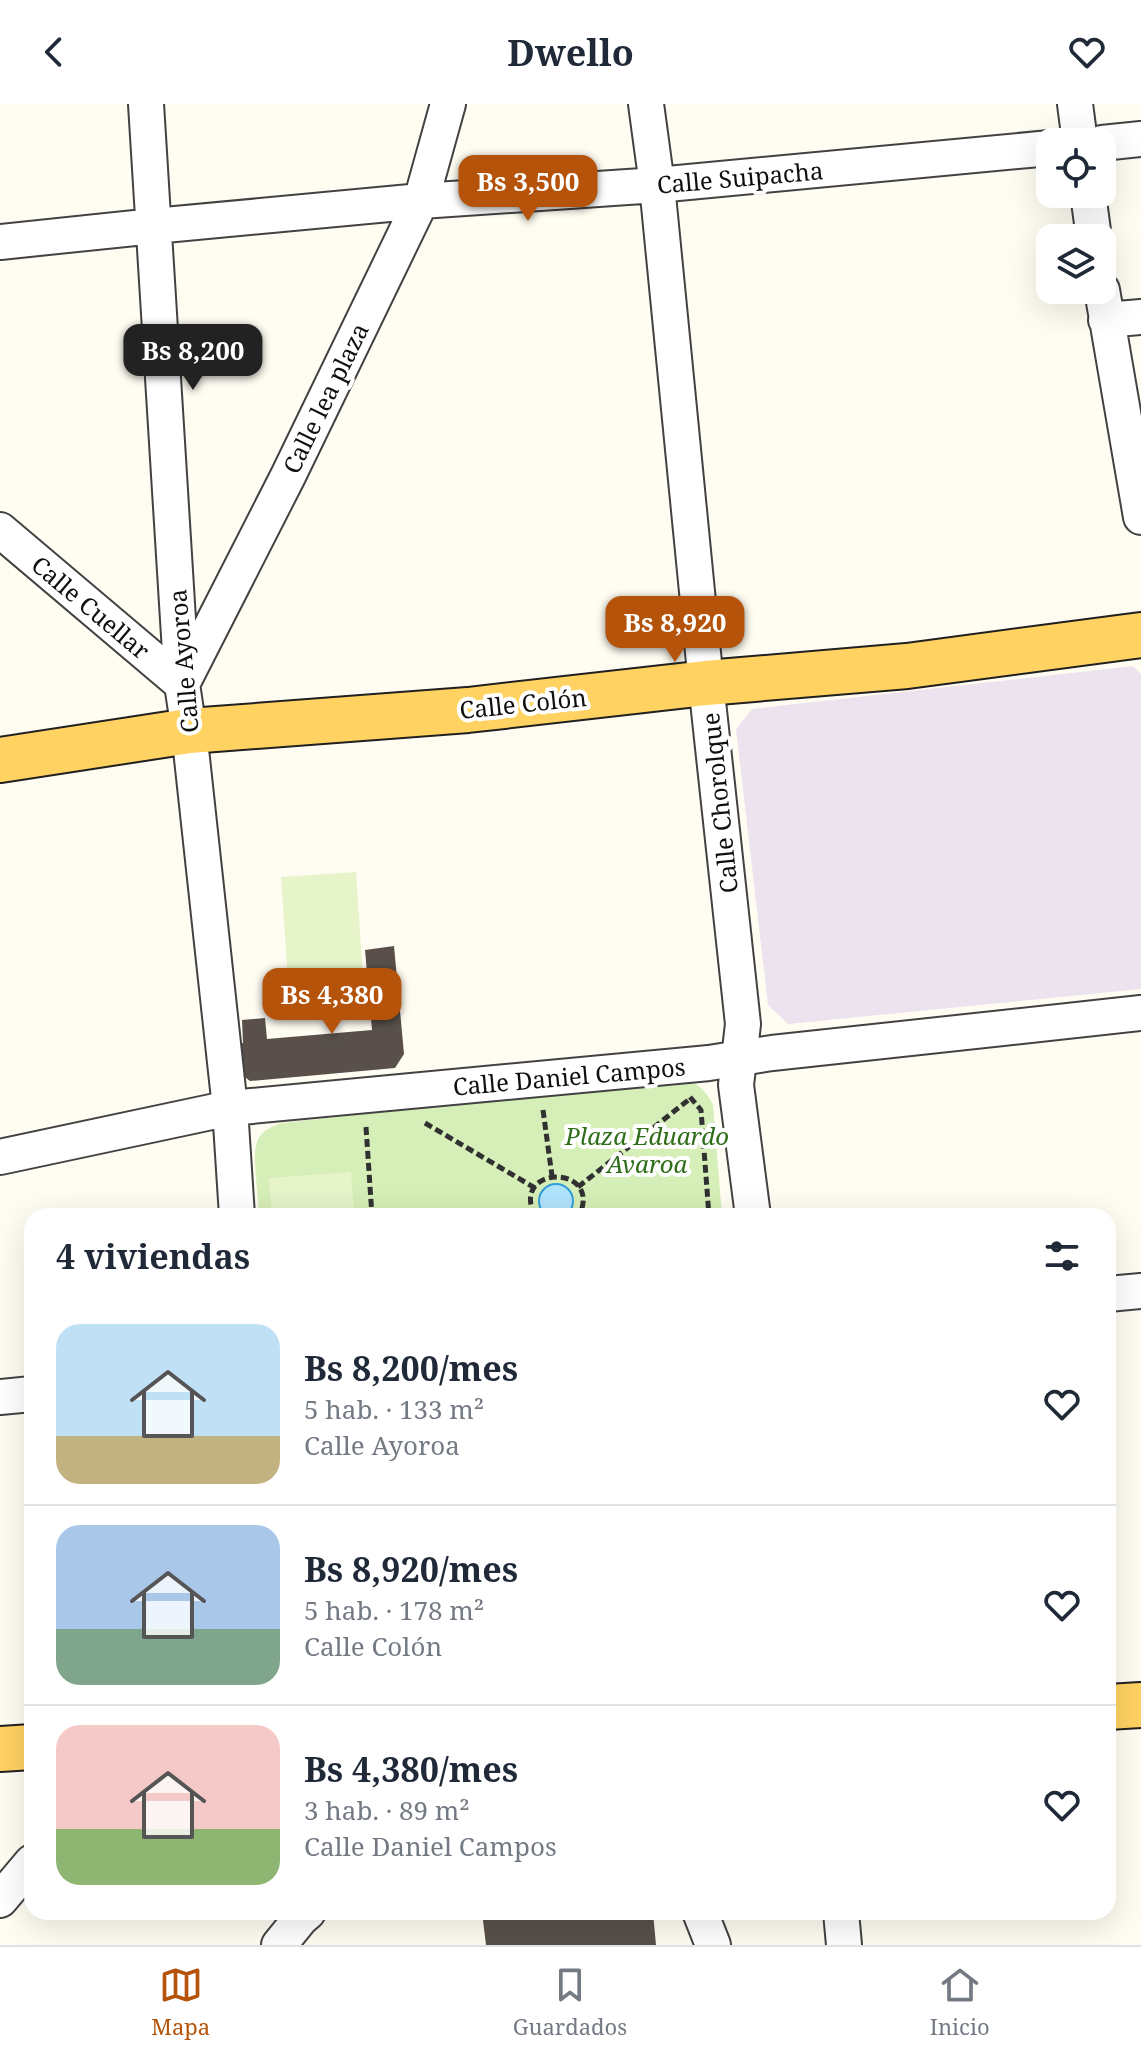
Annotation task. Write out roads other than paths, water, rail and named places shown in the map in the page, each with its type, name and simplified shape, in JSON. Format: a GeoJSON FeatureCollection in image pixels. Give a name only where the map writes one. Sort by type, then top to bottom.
{"type":"FeatureCollection","features":[{"type":"Feature","properties":{"kind":"main road","name":"Calle Colón"},"geometry":{"type":"LineString","coordinates":[[0,760],[189,731],[468,710],[706,683],[907,666],[1141,635]]}},
{"type":"Feature","properties":{"kind":"main road"},"geometry":{"type":"LineString","coordinates":[[1116,1707],[1141,1705]]}},
{"type":"Feature","properties":{"kind":"main road"},"geometry":{"type":"LineString","coordinates":[[0,1749],[24,1748]]}},
{"type":"Feature","properties":{"kind":"street","name":"Calle Ayoroa"},"geometry":{"type":"LineString","coordinates":[[146,104],[182,684],[230,1108],[236,1208]]}},
{"type":"Feature","properties":{"kind":"street","name":"Calle lea plaza"},"geometry":{"type":"LineString","coordinates":[[182,684],[288,476],[421,201],[448,104]]}},
{"type":"Feature","properties":{"kind":"street","name":"Calle Chorolque"},"geometry":{"type":"LineString","coordinates":[[646,104],[657,185],[743,1024],[736,1085],[752,1208]]}},
{"type":"Feature","properties":{"kind":"street"},"geometry":{"type":"LineString","coordinates":[[1075,104],[1078,128]]}},
{"type":"Feature","properties":{"kind":"street"},"geometry":{"type":"LineString","coordinates":[[1116,142],[1141,139]]}},
{"type":"Feature","properties":{"kind":"street","name":"Calle Suipacha"},"geometry":{"type":"LineString","coordinates":[[0,242],[421,201],[657,185],[1036,149]]}},
{"type":"Feature","properties":{"kind":"street"},"geometry":{"type":"LineString","coordinates":[[1141,317],[1104,305],[1141,517]]}},
{"type":"Feature","properties":{"kind":"street","name":"Calle Cuellar"},"geometry":{"type":"LineString","coordinates":[[0,530],[182,684]]}},
{"type":"Feature","properties":{"kind":"street","name":"Calle Daniel Campos"},"geometry":{"type":"LineString","coordinates":[[0,1157],[230,1108],[693,1064],[1141,1013]]}},
{"type":"Feature","properties":{"kind":"street"},"geometry":{"type":"LineString","coordinates":[[1116,1293],[1141,1291]]}},
{"type":"Feature","properties":{"kind":"street"},"geometry":{"type":"LineString","coordinates":[[0,1397],[24,1395]]}},
{"type":"Feature","properties":{"kind":"street"},"geometry":{"type":"LineString","coordinates":[[0,1900],[24,1872]]}},
{"type":"Feature","properties":{"kind":"street"},"geometry":{"type":"LineString","coordinates":[[279,1945],[299,1920]]}},
{"type":"Feature","properties":{"kind":"street"},"geometry":{"type":"LineString","coordinates":[[703,1920],[713,1945]]}},
{"type":"Feature","properties":{"kind":"street"},"geometry":{"type":"LineString","coordinates":[[842,1920],[844,1945]]}},
{"type":"Feature","properties":{"kind":"water"},"geometry":{"type":"Polygon","coordinates":[[[556,1184],[568,1189],[570,1208],[542,1208],[539,1201],[544,1189],[556,1184]]]}},
{"type":"Feature","properties":{"kind":"park label","name":"Plaza Eduardo Avaroa"},"geometry":{"type":"Point","coordinates":[647,1149]}}]}
